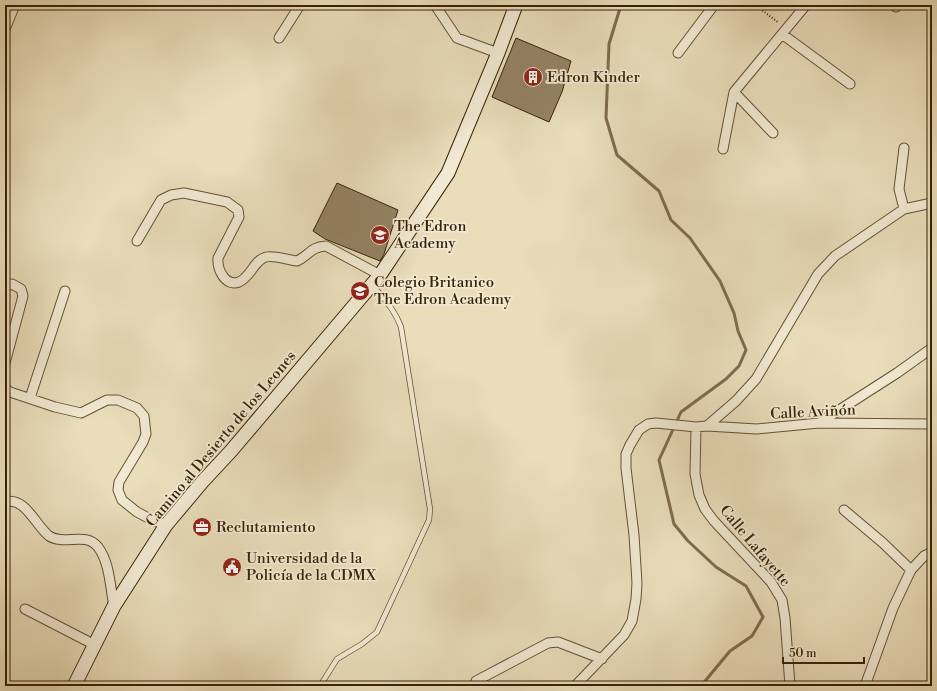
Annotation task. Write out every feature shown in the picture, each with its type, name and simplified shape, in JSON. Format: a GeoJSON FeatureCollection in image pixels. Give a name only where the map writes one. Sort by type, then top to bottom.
{"type":"FeatureCollection","features":[{"type":"Feature","properties":{"kind":"main road","name":"Camino al Desierto de los Leones"},"geometry":{"type":"LineString","coordinates":[[74,686],[114,606],[166,525],[203,481],[232,451],[376,280],[448,173],[498,53],[516,5]]}},
{"type":"Feature","properties":{"kind":"street"},"geometry":{"type":"LineString","coordinates":[[5,29],[15,5]]}},
{"type":"Feature","properties":{"kind":"street"},"geometry":{"type":"LineString","coordinates":[[279,38],[300,5]]}},
{"type":"Feature","properties":{"kind":"street"},"geometry":{"type":"LineString","coordinates":[[436,5],[457,38],[498,53]]}},
{"type":"Feature","properties":{"kind":"street"},"geometry":{"type":"LineString","coordinates":[[678,53],[714,5]]}},
{"type":"Feature","properties":{"kind":"street"},"geometry":{"type":"LineString","coordinates":[[723,149],[734,92],[806,5]]}},
{"type":"Feature","properties":{"kind":"street"},"geometry":{"type":"LineString","coordinates":[[785,31],[850,84]]}},
{"type":"Feature","properties":{"kind":"street"},"geometry":{"type":"LineString","coordinates":[[734,92],[773,133]]}},
{"type":"Feature","properties":{"kind":"street"},"geometry":{"type":"LineString","coordinates":[[904,148],[899,189],[904,209]]}},
{"type":"Feature","properties":{"kind":"street"},"geometry":{"type":"LineString","coordinates":[[137,241],[161,200],[171,195],[184,193],[226,202],[238,210],[239,217],[218,258],[217,265],[222,276],[234,283],[247,277],[261,260],[266,257],[297,260],[313,249],[326,246],[376,280]]}},
{"type":"Feature","properties":{"kind":"street"},"geometry":{"type":"LineString","coordinates":[[707,426],[736,402],[756,379],[818,274],[835,256],[904,209],[932,203]]}},
{"type":"Feature","properties":{"kind":"street"},"geometry":{"type":"LineString","coordinates":[[5,287],[12,284],[21,289],[23,296],[5,363]]}},
{"type":"Feature","properties":{"kind":"street"},"geometry":{"type":"LineString","coordinates":[[30,398],[65,291]]}},
{"type":"Feature","properties":{"kind":"street"},"geometry":{"type":"LineString","coordinates":[[819,424],[897,373],[932,348]]}},
{"type":"Feature","properties":{"kind":"street"},"geometry":{"type":"LineString","coordinates":[[5,388],[10,392],[81,413],[107,400],[118,400],[137,408],[144,416],[146,434],[143,442],[119,482],[118,490],[122,500],[137,512],[166,525]]}},
{"type":"Feature","properties":{"kind":"street","name":"Calle Aviñón"},"geometry":{"type":"LineString","coordinates":[[602,659],[624,635],[632,621],[636,599],[637,583],[626,454],[632,440],[639,430],[648,424],[656,423],[694,427],[707,426],[757,429],[819,424],[932,424]]}},
{"type":"Feature","properties":{"kind":"street","name":"Calle Lafayette"},"geometry":{"type":"LineString","coordinates":[[694,427],[694,474],[699,495],[705,509],[714,521],[771,582],[782,600],[790,686]]}},
{"type":"Feature","properties":{"kind":"street"},"geometry":{"type":"LineString","coordinates":[[5,502],[11,500],[18,503],[30,513],[45,533],[55,540],[86,540],[96,546],[104,557],[114,606]]}},
{"type":"Feature","properties":{"kind":"street"},"geometry":{"type":"LineString","coordinates":[[844,510],[883,543],[911,570]]}},
{"type":"Feature","properties":{"kind":"street"},"geometry":{"type":"LineString","coordinates":[[865,686],[893,608],[911,570],[924,556],[932,552]]}},
{"type":"Feature","properties":{"kind":"street"},"geometry":{"type":"LineString","coordinates":[[26,609],[95,645]]}},
{"type":"Feature","properties":{"kind":"street"},"geometry":{"type":"LineString","coordinates":[[476,681],[548,643],[558,642],[602,659],[575,686]]}},
{"type":"Feature","properties":{"kind":"lane"},"geometry":{"type":"LineString","coordinates":[[320,686],[337,658],[362,644],[376,632],[429,520],[430,509],[401,328],[397,317],[376,280]]}},
{"type":"Feature","properties":{"kind":"path"},"geometry":{"type":"LineString","coordinates":[[755,5],[785,31]]}},
{"type":"Feature","properties":{"kind":"building","name":"Edron Kinder"},"geometry":{"type":"Polygon","coordinates":[[[516,38],[571,61],[562,92],[549,122],[492,97],[516,38]]]}},
{"type":"Feature","properties":{"kind":"building"},"geometry":{"type":"Polygon","coordinates":[[[337,183],[398,210],[384,254],[380,261],[325,239],[313,231],[337,183]]]}},
{"type":"Feature","properties":{"kind":"waterway"},"geometry":{"type":"LineString","coordinates":[[621,5],[609,44],[606,118],[617,155],[659,191],[671,220],[690,238],[720,281],[734,313],[738,331],[746,350],[739,366],[726,379],[681,412],[659,460],[674,524],[688,541],[716,567],[746,586],[763,617],[752,636],[730,651],[701,686]]}},
{"type":"Feature","properties":{"kind":"place","name":"Edron Kinder"},"geometry":{"type":"Point","coordinates":[533,77]}},
{"type":"Feature","properties":{"kind":"place","name":"The Edron Academy"},"geometry":{"type":"Point","coordinates":[380,235]}},
{"type":"Feature","properties":{"kind":"place","name":"Colegio Britanico The Edron Academy"},"geometry":{"type":"Point","coordinates":[360,291]}},
{"type":"Feature","properties":{"kind":"place","name":"Reclutamiento"},"geometry":{"type":"Point","coordinates":[202,527]}},
{"type":"Feature","properties":{"kind":"place","name":"Universidad de la Policía de la CDMX"},"geometry":{"type":"Point","coordinates":[232,567]}}]}
